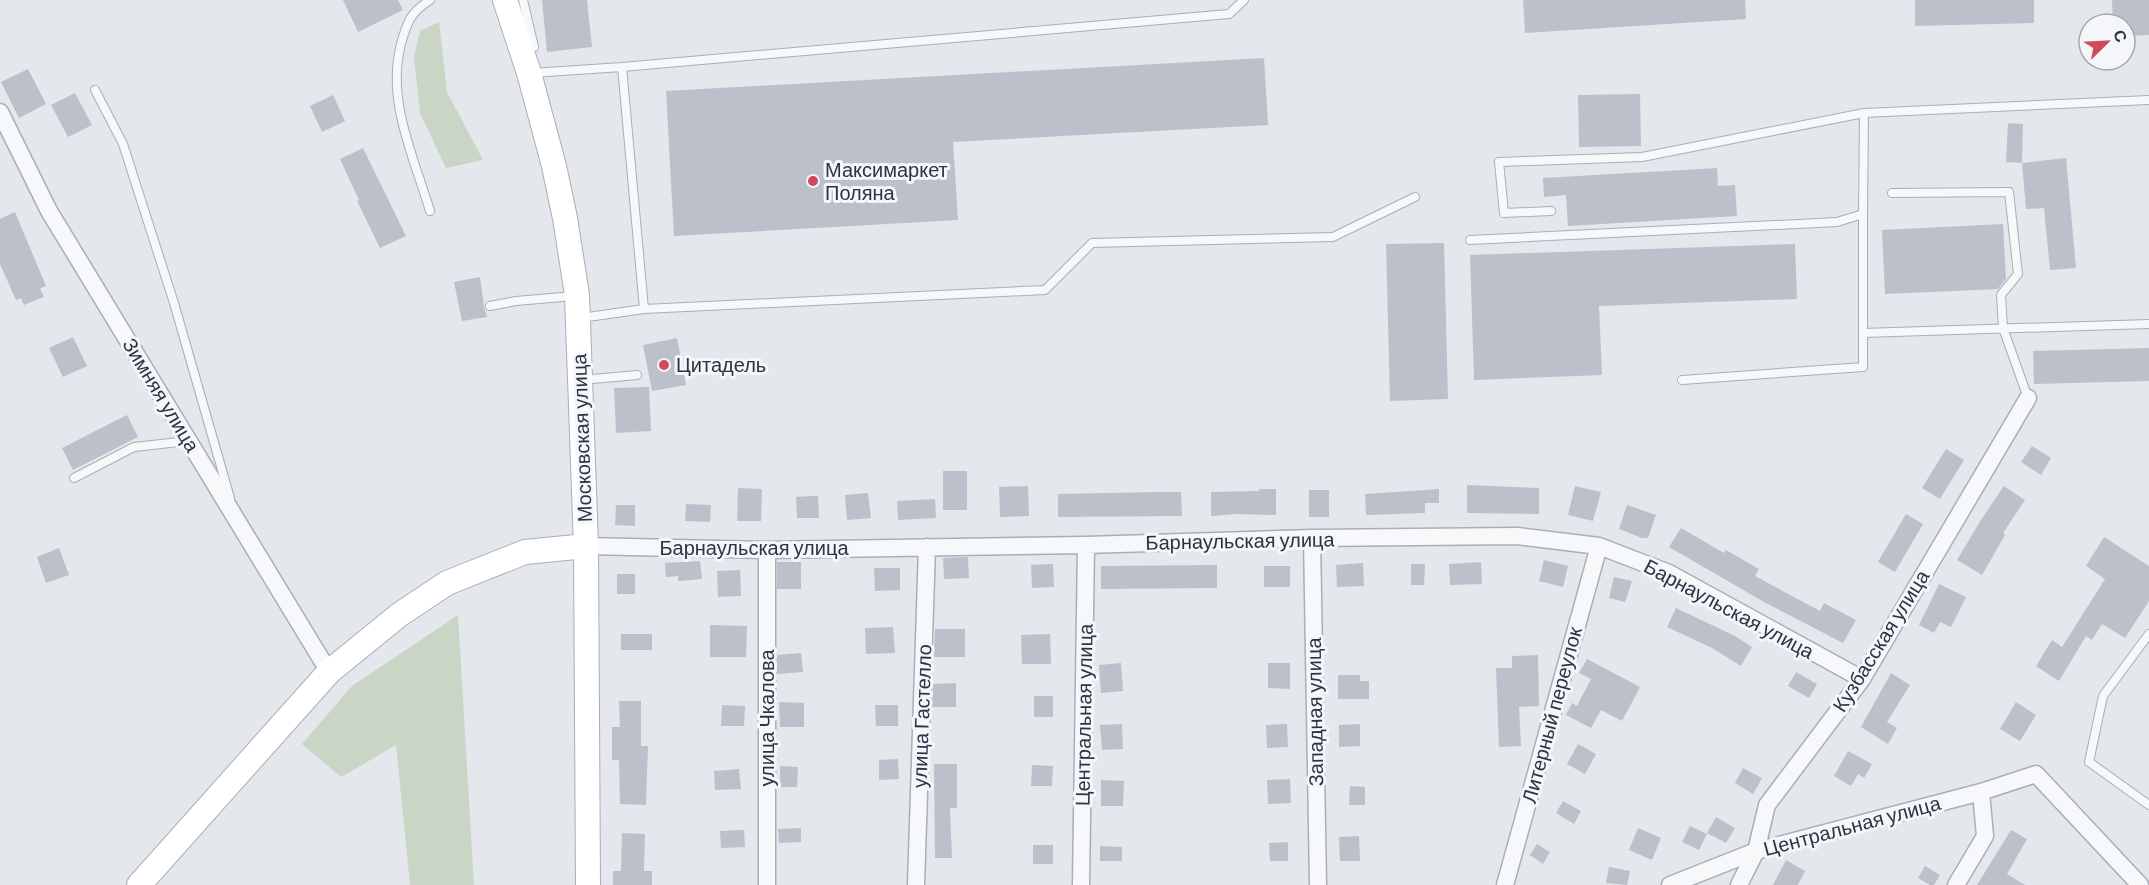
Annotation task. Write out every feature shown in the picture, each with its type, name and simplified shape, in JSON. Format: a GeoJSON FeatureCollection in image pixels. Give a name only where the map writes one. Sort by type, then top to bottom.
{"type":"FeatureCollection","features":[{"type":"Feature","properties":{"kind":"main road","name":"Московская улица"},"geometry":{"type":"LineString","coordinates":[[505,0],[529,73],[554,166],[565,218],[577,307],[586,546],[588,885]]}},
{"type":"Feature","properties":{"kind":"main road"},"geometry":{"type":"LineString","coordinates":[[139,885],[329,672],[399,615],[447,584],[525,552],[586,546]]}},
{"type":"Feature","properties":{"kind":"street","name":"Зимняя улица"},"geometry":{"type":"LineString","coordinates":[[0,112],[49,211],[329,672]]}},
{"type":"Feature","properties":{"kind":"street","name":"Кузбасская улица"},"geometry":{"type":"LineString","coordinates":[[1739,885],[1756,851],[1767,806],[1862,679],[2028,398]]}},
{"type":"Feature","properties":{"kind":"street","name":"Барнаульская улица"},"geometry":{"type":"LineString","coordinates":[[586,546],[767,550],[1086,545],[1312,538],[1517,536],[1599,546],[1669,573],[1862,679]]}},
{"type":"Feature","properties":{"kind":"street","name":"Западная улица"},"geometry":{"type":"LineString","coordinates":[[1312,538],[1318,885]]}},
{"type":"Feature","properties":{"kind":"street","name":"Центральная улица"},"geometry":{"type":"LineString","coordinates":[[1081,885],[1086,545]]}},
{"type":"Feature","properties":{"kind":"street","name":"Литерный переулок"},"geometry":{"type":"LineString","coordinates":[[1505,885],[1599,546]]}},
{"type":"Feature","properties":{"kind":"street","name":"улица Гастелло"},"geometry":{"type":"LineString","coordinates":[[916,885],[927,548]]}},
{"type":"Feature","properties":{"kind":"street","name":"улица Чкалова"},"geometry":{"type":"LineString","coordinates":[[767,550],[767,885]]}},
{"type":"Feature","properties":{"kind":"street","name":"Центральная улица"},"geometry":{"type":"LineString","coordinates":[[1670,885],[1756,851],[1982,792],[2036,774],[2140,885]]}},
{"type":"Feature","properties":{"kind":"street"},"geometry":{"type":"LineString","coordinates":[[1956,885],[1985,836],[1982,792]]}},
{"type":"Feature","properties":{"kind":"lane"},"geometry":{"type":"LineString","coordinates":[[430,0],[421,6],[407,22],[397,61],[397,91],[403,124],[430,211]]}},
{"type":"Feature","properties":{"kind":"lane"},"geometry":{"type":"LineString","coordinates":[[523,0],[534,47]]}},
{"type":"Feature","properties":{"kind":"lane"},"geometry":{"type":"LineString","coordinates":[[529,73],[622,67],[1229,14],[1244,0]]}},
{"type":"Feature","properties":{"kind":"lane"},"geometry":{"type":"LineString","coordinates":[[622,67],[644,309]]}},
{"type":"Feature","properties":{"kind":"lane"},"geometry":{"type":"LineString","coordinates":[[95,90],[123,144],[174,303],[235,516]]}},
{"type":"Feature","properties":{"kind":"lane"},"geometry":{"type":"LineString","coordinates":[[1551,211],[1504,213],[1499,162],[1642,157],[1864,113],[2149,100]]}},
{"type":"Feature","properties":{"kind":"lane"},"geometry":{"type":"LineString","coordinates":[[1682,380],[1863,367],[1864,113]]}},
{"type":"Feature","properties":{"kind":"lane"},"geometry":{"type":"LineString","coordinates":[[1892,193],[2009,192],[2018,274],[2001,295],[2003,328],[2028,398]]}},
{"type":"Feature","properties":{"kind":"lane"},"geometry":{"type":"LineString","coordinates":[[490,306],[516,301],[577,307],[644,309],[1044,290],[1092,243],[1333,237],[1415,196]]}},
{"type":"Feature","properties":{"kind":"lane"},"geometry":{"type":"LineString","coordinates":[[1470,240],[1838,222],[1863,214]]}},
{"type":"Feature","properties":{"kind":"lane"},"geometry":{"type":"LineString","coordinates":[[1863,333],[2149,324]]}},
{"type":"Feature","properties":{"kind":"lane"},"geometry":{"type":"LineString","coordinates":[[580,380],[637,375]]}},
{"type":"Feature","properties":{"kind":"lane"},"geometry":{"type":"LineString","coordinates":[[74,477],[134,447],[188,441]]}},
{"type":"Feature","properties":{"kind":"lane"},"geometry":{"type":"LineString","coordinates":[[2149,634],[2103,696],[2090,762],[2149,805]]}},
{"type":"Feature","properties":{"kind":"green space"},"geometry":{"type":"Polygon","coordinates":[[[439,22],[447,92],[483,160],[446,168],[420,113],[414,57],[420,31],[439,22]]]}},
{"type":"Feature","properties":{"kind":"green space"},"geometry":{"type":"Polygon","coordinates":[[[458,615],[474,885],[410,885],[396,745],[341,777],[302,744],[352,686],[458,615]]]}},
{"type":"Feature","properties":{"kind":"building"},"geometry":{"type":"Polygon","coordinates":[[[343,0],[398,0],[403,10],[358,32],[343,0]]]}},
{"type":"Feature","properties":{"kind":"building"},"geometry":{"type":"Polygon","coordinates":[[[542,0],[587,0],[592,47],[547,52],[542,0]]]}},
{"type":"Feature","properties":{"kind":"building"},"geometry":{"type":"Polygon","coordinates":[[[1523,0],[1745,0],[1746,19],[1525,33],[1523,0]]]}},
{"type":"Feature","properties":{"kind":"building"},"geometry":{"type":"Polygon","coordinates":[[[1915,0],[2034,0],[2034,23],[1915,26],[1915,0]]]}},
{"type":"Feature","properties":{"kind":"building"},"geometry":{"type":"Polygon","coordinates":[[[2112,0],[2149,0],[2149,35],[2137,36],[2137,12],[2112,12],[2112,0]]]}},
{"type":"Feature","properties":{"kind":"building","name":"Максимаркет Поляна"},"geometry":{"type":"Polygon","coordinates":[[[1264,58],[1268,125],[953,142],[958,220],[674,236],[666,91],[1264,58]]]}},
{"type":"Feature","properties":{"kind":"building"},"geometry":{"type":"Polygon","coordinates":[[[28,69],[46,104],[19,118],[1,82],[28,69]]]}},
{"type":"Feature","properties":{"kind":"building"},"geometry":{"type":"Polygon","coordinates":[[[75,93],[92,125],[68,137],[51,105],[75,93]]]}},
{"type":"Feature","properties":{"kind":"building"},"geometry":{"type":"Polygon","coordinates":[[[1640,94],[1641,146],[1579,147],[1578,95],[1640,94]]]}},
{"type":"Feature","properties":{"kind":"building"},"geometry":{"type":"Polygon","coordinates":[[[333,95],[345,121],[322,132],[310,106],[333,95]]]}},
{"type":"Feature","properties":{"kind":"building"},"geometry":{"type":"Polygon","coordinates":[[[2008,123],[2023,124],[2022,163],[2006,162],[2008,123]]]}},
{"type":"Feature","properties":{"kind":"building"},"geometry":{"type":"Polygon","coordinates":[[[363,148],[406,236],[380,248],[340,159],[363,148]]]}},
{"type":"Feature","properties":{"kind":"building"},"geometry":{"type":"Polygon","coordinates":[[[2066,158],[2076,268],[2050,270],[2044,208],[2026,209],[2022,163],[2066,158]]]}},
{"type":"Feature","properties":{"kind":"building"},"geometry":{"type":"Polygon","coordinates":[[[1717,168],[1718,186],[1735,185],[1737,216],[1568,226],[1566,195],[1544,197],[1543,178],[1717,168]]]}},
{"type":"Feature","properties":{"kind":"building"},"geometry":{"type":"Polygon","coordinates":[[[15,212],[46,286],[40,289],[44,297],[24,305],[21,298],[16,300],[0,264],[0,219],[15,212]]]}},
{"type":"Feature","properties":{"kind":"building"},"geometry":{"type":"Polygon","coordinates":[[[2003,224],[2006,279],[1998,289],[1885,294],[1882,230],[2003,224]]]}},
{"type":"Feature","properties":{"kind":"building"},"geometry":{"type":"Polygon","coordinates":[[[1444,243],[1448,399],[1390,401],[1386,244],[1444,243]]]}},
{"type":"Feature","properties":{"kind":"building"},"geometry":{"type":"Polygon","coordinates":[[[1795,244],[1797,299],[1599,306],[1602,375],[1474,380],[1470,255],[1795,244]]]}},
{"type":"Feature","properties":{"kind":"building"},"geometry":{"type":"Polygon","coordinates":[[[480,277],[487,317],[462,321],[454,282],[480,277]]]}},
{"type":"Feature","properties":{"kind":"building"},"geometry":{"type":"Polygon","coordinates":[[[73,337],[87,366],[63,377],[49,348],[73,337]]]}},
{"type":"Feature","properties":{"kind":"building","name":"Цитадель"},"geometry":{"type":"Polygon","coordinates":[[[677,338],[686,385],[652,391],[643,345],[677,338]]]}},
{"type":"Feature","properties":{"kind":"building"},"geometry":{"type":"Polygon","coordinates":[[[2149,348],[2149,381],[2034,384],[2033,351],[2149,348]]]}},
{"type":"Feature","properties":{"kind":"building"},"geometry":{"type":"Polygon","coordinates":[[[649,387],[651,431],[616,433],[614,388],[649,387]]]}},
{"type":"Feature","properties":{"kind":"building"},"geometry":{"type":"Polygon","coordinates":[[[127,415],[138,437],[73,470],[62,448],[127,415]]]}},
{"type":"Feature","properties":{"kind":"building"},"geometry":{"type":"Polygon","coordinates":[[[2032,446],[2051,458],[2041,475],[2021,462],[2032,446]]]}},
{"type":"Feature","properties":{"kind":"building"},"geometry":{"type":"Polygon","coordinates":[[[1946,449],[1964,460],[1940,499],[1922,488],[1946,449]]]}},
{"type":"Feature","properties":{"kind":"building"},"geometry":{"type":"Polygon","coordinates":[[[943,471],[967,471],[967,510],[943,510],[943,471]]]}},
{"type":"Feature","properties":{"kind":"building"},"geometry":{"type":"Polygon","coordinates":[[[1467,485],[1539,488],[1539,514],[1467,513],[1467,485]]]}},
{"type":"Feature","properties":{"kind":"building"},"geometry":{"type":"Polygon","coordinates":[[[1028,486],[1029,516],[1000,517],[999,487],[1028,486]]]}},
{"type":"Feature","properties":{"kind":"building"},"geometry":{"type":"Polygon","coordinates":[[[1575,486],[1601,492],[1593,521],[1568,515],[1575,486]]]}},
{"type":"Feature","properties":{"kind":"building"},"geometry":{"type":"Polygon","coordinates":[[[2004,486],[2025,500],[2003,533],[2005,535],[1982,575],[1957,560],[2004,486]]]}},
{"type":"Feature","properties":{"kind":"building"},"geometry":{"type":"Polygon","coordinates":[[[738,488],[762,489],[761,521],[737,521],[738,488]]]}},
{"type":"Feature","properties":{"kind":"building"},"geometry":{"type":"Polygon","coordinates":[[[1259,489],[1276,489],[1276,515],[1211,516],[1211,492],[1259,491],[1259,489]]]}},
{"type":"Feature","properties":{"kind":"building"},"geometry":{"type":"Polygon","coordinates":[[[1439,489],[1439,503],[1425,503],[1425,513],[1366,515],[1365,494],[1439,489]]]}},
{"type":"Feature","properties":{"kind":"building"},"geometry":{"type":"Polygon","coordinates":[[[1309,490],[1329,490],[1329,517],[1309,517],[1309,490]]]}},
{"type":"Feature","properties":{"kind":"building"},"geometry":{"type":"Polygon","coordinates":[[[1181,492],[1182,516],[1058,517],[1058,494],[1181,492]]]}},
{"type":"Feature","properties":{"kind":"building"},"geometry":{"type":"Polygon","coordinates":[[[868,493],[871,518],[847,520],[845,495],[868,493]]]}},
{"type":"Feature","properties":{"kind":"building"},"geometry":{"type":"Polygon","coordinates":[[[818,496],[819,518],[797,518],[796,497],[818,496]]]}},
{"type":"Feature","properties":{"kind":"building"},"geometry":{"type":"Polygon","coordinates":[[[935,499],[936,518],[898,520],[897,501],[935,499]]]}},
{"type":"Feature","properties":{"kind":"building"},"geometry":{"type":"Polygon","coordinates":[[[686,504],[711,505],[710,522],[685,521],[686,504]]]}},
{"type":"Feature","properties":{"kind":"building"},"geometry":{"type":"Polygon","coordinates":[[[616,505],[635,505],[635,526],[615,525],[616,505]]]}},
{"type":"Feature","properties":{"kind":"building"},"geometry":{"type":"Polygon","coordinates":[[[1627,505],[1656,515],[1648,538],[1619,529],[1627,505]]]}},
{"type":"Feature","properties":{"kind":"building"},"geometry":{"type":"Polygon","coordinates":[[[1906,514],[1923,524],[1895,572],[1878,562],[1906,514]]]}},
{"type":"Feature","properties":{"kind":"building"},"geometry":{"type":"Polygon","coordinates":[[[1681,528],[1724,553],[1726,550],[1759,569],[1755,576],[1820,611],[1824,603],[1856,620],[1843,643],[1764,602],[1669,547],[1681,528]]]}},
{"type":"Feature","properties":{"kind":"building"},"geometry":{"type":"Polygon","coordinates":[[[2104,537],[2149,566],[2149,601],[2125,638],[2102,624],[2092,640],[2086,636],[2059,681],[2036,666],[2052,640],[2062,647],[2105,579],[2086,566],[2104,537]]]}},
{"type":"Feature","properties":{"kind":"building"},"geometry":{"type":"Polygon","coordinates":[[[59,548],[69,575],[46,583],[37,557],[59,548]]]}},
{"type":"Feature","properties":{"kind":"building"},"geometry":{"type":"Polygon","coordinates":[[[968,557],[969,578],[944,579],[943,558],[968,557]]]}},
{"type":"Feature","properties":{"kind":"building"},"geometry":{"type":"Polygon","coordinates":[[[1544,560],[1568,566],[1563,587],[1539,581],[1544,560]]]}},
{"type":"Feature","properties":{"kind":"building"},"geometry":{"type":"Polygon","coordinates":[[[700,561],[702,579],[678,581],[678,576],[666,577],[665,563],[700,561]]]}},
{"type":"Feature","properties":{"kind":"building"},"geometry":{"type":"Polygon","coordinates":[[[777,562],[801,562],[801,589],[777,589],[777,562]]]}},
{"type":"Feature","properties":{"kind":"building"},"geometry":{"type":"Polygon","coordinates":[[[1481,562],[1482,584],[1450,585],[1449,564],[1481,562]]]}},
{"type":"Feature","properties":{"kind":"building"},"geometry":{"type":"Polygon","coordinates":[[[1363,563],[1364,586],[1337,587],[1336,565],[1363,563]]]}},
{"type":"Feature","properties":{"kind":"building"},"geometry":{"type":"Polygon","coordinates":[[[1053,564],[1054,587],[1032,588],[1031,565],[1053,564]]]}},
{"type":"Feature","properties":{"kind":"building"},"geometry":{"type":"Polygon","coordinates":[[[1411,564],[1425,564],[1424,585],[1411,585],[1411,564]]]}},
{"type":"Feature","properties":{"kind":"building"},"geometry":{"type":"Polygon","coordinates":[[[1217,565],[1217,588],[1101,589],[1101,566],[1217,565]]]}},
{"type":"Feature","properties":{"kind":"building"},"geometry":{"type":"Polygon","coordinates":[[[1264,566],[1290,566],[1290,587],[1264,587],[1264,566]]]}},
{"type":"Feature","properties":{"kind":"building"},"geometry":{"type":"Polygon","coordinates":[[[874,568],[900,568],[900,590],[875,591],[874,568]]]}},
{"type":"Feature","properties":{"kind":"building"},"geometry":{"type":"Polygon","coordinates":[[[740,570],[741,596],[718,597],[717,571],[740,570]]]}},
{"type":"Feature","properties":{"kind":"building"},"geometry":{"type":"Polygon","coordinates":[[[617,574],[635,574],[635,594],[617,594],[617,574]]]}},
{"type":"Feature","properties":{"kind":"building"},"geometry":{"type":"Polygon","coordinates":[[[1614,577],[1632,581],[1625,602],[1609,598],[1614,577]]]}},
{"type":"Feature","properties":{"kind":"building"},"geometry":{"type":"Polygon","coordinates":[[[1939,584],[1966,597],[1951,627],[1940,622],[1934,633],[1919,625],[1939,584]]]}},
{"type":"Feature","properties":{"kind":"building"},"geometry":{"type":"Polygon","coordinates":[[[1676,608],[1735,636],[1752,647],[1741,666],[1712,648],[1667,627],[1676,608]]]}},
{"type":"Feature","properties":{"kind":"building"},"geometry":{"type":"Polygon","coordinates":[[[710,625],[747,626],[746,657],[710,657],[710,625]]]}},
{"type":"Feature","properties":{"kind":"building"},"geometry":{"type":"Polygon","coordinates":[[[893,627],[895,653],[866,654],[865,628],[893,627]]]}},
{"type":"Feature","properties":{"kind":"building"},"geometry":{"type":"Polygon","coordinates":[[[935,629],[965,629],[965,657],[934,657],[935,629]]]}},
{"type":"Feature","properties":{"kind":"building"},"geometry":{"type":"Polygon","coordinates":[[[621,634],[652,634],[652,650],[621,650],[621,634]]]}},
{"type":"Feature","properties":{"kind":"building"},"geometry":{"type":"Polygon","coordinates":[[[1050,634],[1051,664],[1022,664],[1021,635],[1050,634]]]}},
{"type":"Feature","properties":{"kind":"building"},"geometry":{"type":"Polygon","coordinates":[[[801,653],[803,672],[777,674],[777,655],[801,653]]]}},
{"type":"Feature","properties":{"kind":"building"},"geometry":{"type":"Polygon","coordinates":[[[1538,655],[1539,706],[1519,707],[1521,746],[1499,747],[1496,668],[1512,668],[1512,656],[1538,655]]]}},
{"type":"Feature","properties":{"kind":"building"},"geometry":{"type":"Polygon","coordinates":[[[1587,659],[1640,687],[1622,721],[1601,710],[1591,728],[1566,715],[1572,703],[1577,706],[1591,679],[1579,673],[1587,659]]]}},
{"type":"Feature","properties":{"kind":"building"},"geometry":{"type":"Polygon","coordinates":[[[1121,663],[1123,691],[1101,693],[1099,665],[1121,663]]]}},
{"type":"Feature","properties":{"kind":"building"},"geometry":{"type":"Polygon","coordinates":[[[1268,663],[1290,663],[1290,689],[1268,688],[1268,663]]]}},
{"type":"Feature","properties":{"kind":"building"},"geometry":{"type":"Polygon","coordinates":[[[1796,672],[1817,684],[1809,698],[1788,686],[1796,672]]]}},
{"type":"Feature","properties":{"kind":"building"},"geometry":{"type":"Polygon","coordinates":[[[1891,673],[1910,685],[1887,722],[1897,728],[1888,744],[1861,727],[1891,673]]]}},
{"type":"Feature","properties":{"kind":"building"},"geometry":{"type":"Polygon","coordinates":[[[1338,675],[1360,675],[1360,681],[1369,681],[1369,699],[1338,699],[1338,675]]]}},
{"type":"Feature","properties":{"kind":"building"},"geometry":{"type":"Polygon","coordinates":[[[956,683],[956,707],[932,707],[933,684],[956,683]]]}},
{"type":"Feature","properties":{"kind":"building"},"geometry":{"type":"Polygon","coordinates":[[[1034,696],[1053,696],[1053,717],[1034,717],[1034,696]]]}},
{"type":"Feature","properties":{"kind":"building"},"geometry":{"type":"Polygon","coordinates":[[[619,701],[641,701],[641,746],[648,746],[646,805],[620,804],[619,760],[612,760],[612,727],[620,727],[619,701]]]}},
{"type":"Feature","properties":{"kind":"building"},"geometry":{"type":"Polygon","coordinates":[[[779,702],[804,703],[804,727],[780,727],[779,702]]]}},
{"type":"Feature","properties":{"kind":"building"},"geometry":{"type":"Polygon","coordinates":[[[2016,702],[2036,715],[2020,741],[2000,729],[2016,702]]]}},
{"type":"Feature","properties":{"kind":"building"},"geometry":{"type":"Polygon","coordinates":[[[722,705],[745,706],[744,726],[721,726],[722,705]]]}},
{"type":"Feature","properties":{"kind":"building"},"geometry":{"type":"Polygon","coordinates":[[[875,705],[898,705],[898,726],[876,726],[875,705]]]}},
{"type":"Feature","properties":{"kind":"building"},"geometry":{"type":"Polygon","coordinates":[[[1122,724],[1123,749],[1102,750],[1100,725],[1122,724]]]}},
{"type":"Feature","properties":{"kind":"building"},"geometry":{"type":"Polygon","coordinates":[[[1287,724],[1288,747],[1267,748],[1266,725],[1287,724]]]}},
{"type":"Feature","properties":{"kind":"building"},"geometry":{"type":"Polygon","coordinates":[[[1360,724],[1360,746],[1339,747],[1339,725],[1360,724]]]}},
{"type":"Feature","properties":{"kind":"building"},"geometry":{"type":"Polygon","coordinates":[[[1578,744],[1596,754],[1585,774],[1567,764],[1578,744]]]}},
{"type":"Feature","properties":{"kind":"building"},"geometry":{"type":"Polygon","coordinates":[[[1848,751],[1872,764],[1864,778],[1858,774],[1851,786],[1834,776],[1848,751]]]}},
{"type":"Feature","properties":{"kind":"building"},"geometry":{"type":"Polygon","coordinates":[[[898,759],[899,779],[879,780],[879,760],[898,759]]]}},
{"type":"Feature","properties":{"kind":"building"},"geometry":{"type":"Polygon","coordinates":[[[934,764],[957,764],[957,808],[950,808],[952,858],[935,858],[934,764]]]}},
{"type":"Feature","properties":{"kind":"building"},"geometry":{"type":"Polygon","coordinates":[[[1032,765],[1053,766],[1052,786],[1031,786],[1032,765]]]}},
{"type":"Feature","properties":{"kind":"building"},"geometry":{"type":"Polygon","coordinates":[[[780,766],[798,767],[797,787],[780,787],[780,766]]]}},
{"type":"Feature","properties":{"kind":"building"},"geometry":{"type":"Polygon","coordinates":[[[1743,768],[1762,778],[1753,794],[1735,783],[1743,768]]]}},
{"type":"Feature","properties":{"kind":"building"},"geometry":{"type":"Polygon","coordinates":[[[739,769],[741,789],[715,790],[714,771],[739,769]]]}},
{"type":"Feature","properties":{"kind":"building"},"geometry":{"type":"Polygon","coordinates":[[[1290,779],[1291,803],[1268,804],[1267,780],[1290,779]]]}},
{"type":"Feature","properties":{"kind":"building"},"geometry":{"type":"Polygon","coordinates":[[[1101,780],[1124,781],[1123,806],[1101,806],[1101,780]]]}},
{"type":"Feature","properties":{"kind":"building"},"geometry":{"type":"Polygon","coordinates":[[[1350,786],[1365,787],[1365,805],[1349,805],[1350,786]]]}},
{"type":"Feature","properties":{"kind":"building"},"geometry":{"type":"Polygon","coordinates":[[[1563,801],[1581,811],[1574,824],[1556,813],[1563,801]]]}},
{"type":"Feature","properties":{"kind":"building"},"geometry":{"type":"Polygon","coordinates":[[[1716,817],[1735,828],[1726,843],[1707,833],[1716,817]]]}},
{"type":"Feature","properties":{"kind":"building"},"geometry":{"type":"Polygon","coordinates":[[[1690,826],[1707,834],[1699,850],[1682,842],[1690,826]]]}},
{"type":"Feature","properties":{"kind":"building"},"geometry":{"type":"Polygon","coordinates":[[[801,828],[801,842],[779,843],[778,829],[801,828]]]}},
{"type":"Feature","properties":{"kind":"building"},"geometry":{"type":"Polygon","coordinates":[[[1638,828],[1661,838],[1652,860],[1629,850],[1638,828]]]}},
{"type":"Feature","properties":{"kind":"building"},"geometry":{"type":"Polygon","coordinates":[[[744,830],[745,847],[721,848],[720,831],[744,830]]]}},
{"type":"Feature","properties":{"kind":"building"},"geometry":{"type":"Polygon","coordinates":[[[2011,830],[2027,839],[2007,874],[2025,885],[1977,885],[2011,830]]]}},
{"type":"Feature","properties":{"kind":"building"},"geometry":{"type":"Polygon","coordinates":[[[622,833],[645,834],[644,871],[652,871],[652,885],[613,885],[613,871],[621,871],[622,833]]]}},
{"type":"Feature","properties":{"kind":"building"},"geometry":{"type":"Polygon","coordinates":[[[1359,836],[1360,861],[1340,861],[1339,837],[1359,836]]]}},
{"type":"Feature","properties":{"kind":"building"},"geometry":{"type":"Polygon","coordinates":[[[1288,842],[1288,861],[1270,861],[1269,843],[1288,842]]]}},
{"type":"Feature","properties":{"kind":"building"},"geometry":{"type":"Polygon","coordinates":[[[1537,844],[1550,852],[1543,864],[1530,855],[1537,844]]]}},
{"type":"Feature","properties":{"kind":"building"},"geometry":{"type":"Polygon","coordinates":[[[1033,845],[1053,845],[1053,864],[1033,864],[1033,845]]]}},
{"type":"Feature","properties":{"kind":"building"},"geometry":{"type":"Polygon","coordinates":[[[1100,846],[1122,847],[1122,861],[1100,861],[1100,846]]]}},
{"type":"Feature","properties":{"kind":"building"},"geometry":{"type":"Polygon","coordinates":[[[1786,860],[1805,871],[1798,885],[1773,885],[1786,860]]]}},
{"type":"Feature","properties":{"kind":"building"},"geometry":{"type":"Polygon","coordinates":[[[1925,866],[1940,875],[1934,885],[1918,878],[1925,866]]]}},
{"type":"Feature","properties":{"kind":"building"},"geometry":{"type":"Polygon","coordinates":[[[1609,867],[1630,871],[1627,885],[1606,883],[1609,867]]]}},
{"type":"Feature","properties":{"kind":"place","name":"Максимаркет Поляна"},"geometry":{"type":"Point","coordinates":[813,181]}},
{"type":"Feature","properties":{"kind":"place","name":"Цитадель"},"geometry":{"type":"Point","coordinates":[664,365]}}]}
